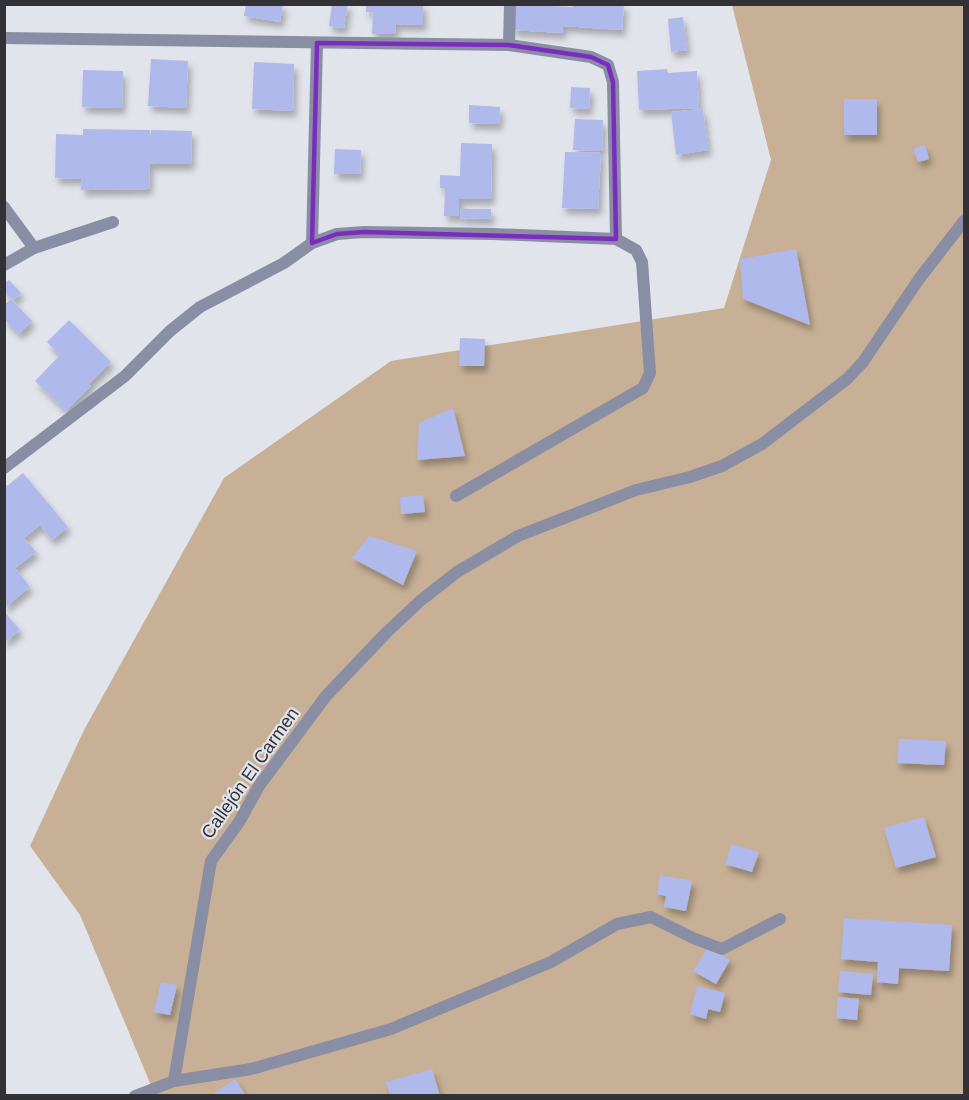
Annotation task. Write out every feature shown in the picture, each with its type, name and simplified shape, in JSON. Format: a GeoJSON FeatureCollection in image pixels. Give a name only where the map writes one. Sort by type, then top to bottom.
{"type":"FeatureCollection","features":[{"type":"Feature","properties":{"kind":"street"},"geometry":{"type":"LineString","coordinates":[[509,45],[510,4]]}},
{"type":"Feature","properties":{"kind":"street"},"geometry":{"type":"LineString","coordinates":[[4,38],[509,45],[591,57],[608,65],[613,82],[616,239]]}},
{"type":"Feature","properties":{"kind":"street"},"geometry":{"type":"LineString","coordinates":[[312,243],[317,43]]}},
{"type":"Feature","properties":{"kind":"street"},"geometry":{"type":"LineString","coordinates":[[4,207],[34,248]]}},
{"type":"Feature","properties":{"kind":"street","name":"Callejón El Carmen"},"geometry":{"type":"LineString","coordinates":[[174,1081],[211,861],[239,822],[260,786],[326,696],[420,601],[458,572],[532,529],[636,490],[690,477],[722,466],[762,444],[848,379],[863,362],[919,279],[964,221]]}},
{"type":"Feature","properties":{"kind":"street"},"geometry":{"type":"LineString","coordinates":[[4,265],[34,248],[113,222]]}},
{"type":"Feature","properties":{"kind":"street"},"geometry":{"type":"LineString","coordinates":[[4,468],[125,376],[170,331],[200,307],[284,263],[312,243],[337,234],[364,232],[493,234],[616,239],[636,250],[642,262],[650,373],[643,388],[456,496]]}},
{"type":"Feature","properties":{"kind":"street"},"geometry":{"type":"LineString","coordinates":[[135,1095],[174,1081],[251,1070],[391,1029],[551,962],[617,924],[651,917],[693,938],[722,949],[780,919]]}},
{"type":"Feature","properties":{"kind":"highlighted area"},"geometry":{"type":"Polygon","coordinates":[[[317,43],[509,45],[591,57],[608,65],[613,82],[616,239],[364,232],[337,234],[312,243],[317,43]]]}},
{"type":"Feature","properties":{"kind":"shaded area"},"geometry":{"type":"Polygon","coordinates":[[[732,5],[964,5],[964,1095],[155,1095],[80,915],[30,846],[84,730],[224,478],[391,361],[724,308],[771,160],[732,5]]]}},
{"type":"Feature","properties":{"kind":"building"},"geometry":{"type":"Polygon","coordinates":[[[246,4],[283,4],[280,22],[244,16],[246,4]]]}},
{"type":"Feature","properties":{"kind":"building"},"geometry":{"type":"Polygon","coordinates":[[[332,4],[348,4],[344,28],[329,26],[332,4]]]}},
{"type":"Feature","properties":{"kind":"building"},"geometry":{"type":"Polygon","coordinates":[[[366,4],[423,4],[423,25],[396,24],[395,34],[372,34],[373,12],[366,12],[366,4]]]}},
{"type":"Feature","properties":{"kind":"building"},"geometry":{"type":"Polygon","coordinates":[[[513,4],[573,7],[573,4],[624,4],[622,30],[563,26],[563,33],[512,30],[513,4]]]}},
{"type":"Feature","properties":{"kind":"building"},"geometry":{"type":"Polygon","coordinates":[[[683,17],[687,50],[671,52],[668,19],[683,17]]]}},
{"type":"Feature","properties":{"kind":"building"},"geometry":{"type":"Polygon","coordinates":[[[151,59],[188,61],[186,108],[148,106],[151,59]]]}},
{"type":"Feature","properties":{"kind":"building"},"geometry":{"type":"Polygon","coordinates":[[[254,62],[294,64],[293,111],[252,109],[254,62]]]}},
{"type":"Feature","properties":{"kind":"building"},"geometry":{"type":"Polygon","coordinates":[[[667,69],[668,73],[697,71],[699,108],[639,110],[637,71],[667,69]]]}},
{"type":"Feature","properties":{"kind":"building"},"geometry":{"type":"Polygon","coordinates":[[[83,70],[123,71],[122,108],[82,107],[83,70]]]}},
{"type":"Feature","properties":{"kind":"building"},"geometry":{"type":"Polygon","coordinates":[[[571,87],[590,88],[589,109],[570,108],[571,87]]]}},
{"type":"Feature","properties":{"kind":"building"},"geometry":{"type":"Polygon","coordinates":[[[844,99],[877,99],[877,135],[844,135],[844,99]]]}},
{"type":"Feature","properties":{"kind":"building"},"geometry":{"type":"Polygon","coordinates":[[[469,105],[500,107],[499,124],[469,123],[469,105]]]}},
{"type":"Feature","properties":{"kind":"building"},"geometry":{"type":"Polygon","coordinates":[[[703,109],[708,150],[676,155],[671,112],[703,109]]]}},
{"type":"Feature","properties":{"kind":"building"},"geometry":{"type":"Polygon","coordinates":[[[575,119],[603,120],[602,151],[573,150],[575,119]]]}},
{"type":"Feature","properties":{"kind":"building"},"geometry":{"type":"Polygon","coordinates":[[[83,129],[150,130],[151,139],[151,130],[192,131],[191,164],[150,164],[149,189],[81,190],[82,179],[55,178],[56,134],[83,135],[83,129]]]}},
{"type":"Feature","properties":{"kind":"building"},"geometry":{"type":"Polygon","coordinates":[[[461,143],[492,144],[491,199],[459,199],[459,216],[444,216],[445,188],[440,188],[440,175],[460,176],[461,143]]]}},
{"type":"Feature","properties":{"kind":"building"},"geometry":{"type":"Polygon","coordinates":[[[925,145],[929,159],[918,162],[913,149],[925,145]]]}},
{"type":"Feature","properties":{"kind":"building"},"geometry":{"type":"Polygon","coordinates":[[[335,149],[361,150],[360,174],[334,174],[335,149]]]}},
{"type":"Feature","properties":{"kind":"building"},"geometry":{"type":"Polygon","coordinates":[[[565,152],[601,153],[598,209],[562,208],[565,152]]]}},
{"type":"Feature","properties":{"kind":"building"},"geometry":{"type":"Polygon","coordinates":[[[460,209],[491,209],[491,219],[460,218],[460,209]]]}},
{"type":"Feature","properties":{"kind":"building"},"geometry":{"type":"Polygon","coordinates":[[[796,249],[810,325],[743,299],[740,259],[796,249]]]}},
{"type":"Feature","properties":{"kind":"building"},"geometry":{"type":"Polygon","coordinates":[[[9,280],[21,293],[13,300],[4,291],[4,284],[9,280]]]}},
{"type":"Feature","properties":{"kind":"building"},"geometry":{"type":"Polygon","coordinates":[[[11,299],[32,321],[19,334],[4,319],[4,305],[11,299]]]}},
{"type":"Feature","properties":{"kind":"building"},"geometry":{"type":"Polygon","coordinates":[[[69,320],[111,362],[66,411],[35,381],[60,355],[47,342],[69,320]]]}},
{"type":"Feature","properties":{"kind":"building"},"geometry":{"type":"Polygon","coordinates":[[[460,338],[485,339],[484,366],[459,366],[460,338]]]}},
{"type":"Feature","properties":{"kind":"building"},"geometry":{"type":"Polygon","coordinates":[[[453,408],[465,456],[417,460],[419,423],[453,408]]]}},
{"type":"Feature","properties":{"kind":"building"},"geometry":{"type":"Polygon","coordinates":[[[23,473],[68,527],[52,540],[40,525],[24,538],[36,552],[15,568],[30,587],[4,608],[4,482],[7,486],[23,473]]]}},
{"type":"Feature","properties":{"kind":"building"},"geometry":{"type":"Polygon","coordinates":[[[423,495],[425,512],[401,514],[400,497],[423,495]]]}},
{"type":"Feature","properties":{"kind":"building"},"geometry":{"type":"Polygon","coordinates":[[[369,536],[417,551],[403,585],[352,558],[369,536]]]}},
{"type":"Feature","properties":{"kind":"building"},"geometry":{"type":"Polygon","coordinates":[[[4,611],[20,630],[4,643],[4,611]]]}},
{"type":"Feature","properties":{"kind":"building"},"geometry":{"type":"Polygon","coordinates":[[[899,739],[946,741],[944,765],[897,763],[899,739]]]}},
{"type":"Feature","properties":{"kind":"building"},"geometry":{"type":"Polygon","coordinates":[[[924,817],[936,857],[896,868],[884,828],[924,817]]]}},
{"type":"Feature","properties":{"kind":"building"},"geometry":{"type":"Polygon","coordinates":[[[732,844],[759,852],[752,872],[725,864],[732,844]]]}},
{"type":"Feature","properties":{"kind":"building"},"geometry":{"type":"Polygon","coordinates":[[[660,875],[692,881],[686,911],[664,907],[666,896],[657,894],[660,875]]]}},
{"type":"Feature","properties":{"kind":"building"},"geometry":{"type":"Polygon","coordinates":[[[844,918],[952,925],[949,971],[899,968],[898,984],[877,982],[878,962],[841,959],[844,918]]]}},
{"type":"Feature","properties":{"kind":"building"},"geometry":{"type":"Polygon","coordinates":[[[708,947],[730,960],[716,984],[693,971],[708,947]]]}},
{"type":"Feature","properties":{"kind":"building"},"geometry":{"type":"Polygon","coordinates":[[[840,971],[873,974],[871,995],[838,992],[840,971]]]}},
{"type":"Feature","properties":{"kind":"building"},"geometry":{"type":"Polygon","coordinates":[[[161,982],[177,985],[170,1015],[154,1012],[161,982]]]}},
{"type":"Feature","properties":{"kind":"building"},"geometry":{"type":"Polygon","coordinates":[[[697,986],[725,993],[720,1012],[708,1009],[706,1019],[690,1014],[697,986]]]}},
{"type":"Feature","properties":{"kind":"building"},"geometry":{"type":"Polygon","coordinates":[[[838,997],[859,999],[857,1020],[836,1018],[838,997]]]}},
{"type":"Feature","properties":{"kind":"building"},"geometry":{"type":"Polygon","coordinates":[[[432,1069],[440,1096],[390,1096],[386,1082],[432,1069]]]}},
{"type":"Feature","properties":{"kind":"building"},"geometry":{"type":"Polygon","coordinates":[[[235,1079],[246,1096],[210,1096],[235,1079]]]}}]}
